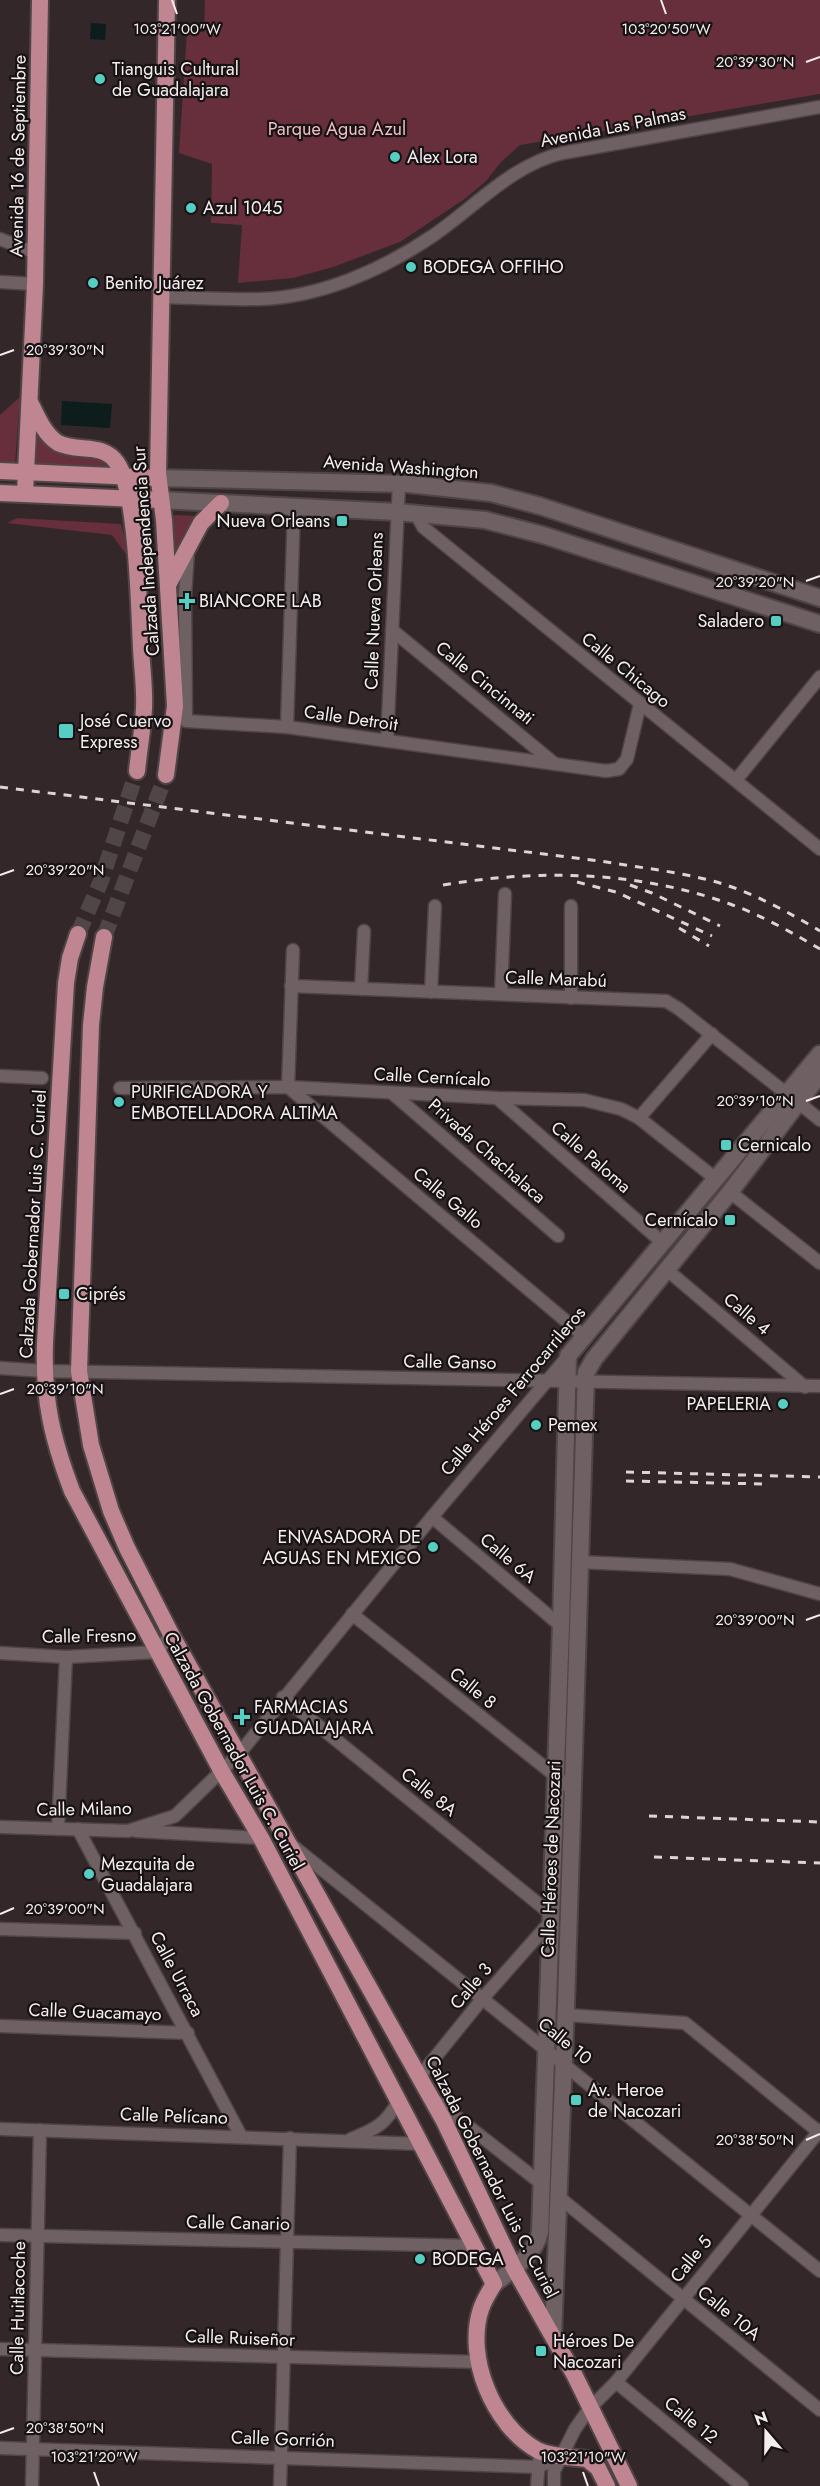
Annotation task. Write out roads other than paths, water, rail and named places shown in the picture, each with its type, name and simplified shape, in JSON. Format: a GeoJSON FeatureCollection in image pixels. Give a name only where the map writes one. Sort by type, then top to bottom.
{"type":"FeatureCollection","features":[{"type":"Feature","properties":{"kind":"main road","name":"Avenida 16 de Septiembre"},"geometry":{"type":"LineString","coordinates":[[25,493],[36,253],[40,0]]}},
{"type":"Feature","properties":{"kind":"main road","name":"Calzada Independencia Sur"},"geometry":{"type":"LineString","coordinates":[[166,775],[175,706],[168,584],[158,478],[167,0]]}},
{"type":"Feature","properties":{"kind":"main road"},"geometry":{"type":"LineString","coordinates":[[30,401],[41,425],[50,436],[70,447],[100,450],[111,455],[118,464],[123,477]]}},
{"type":"Feature","properties":{"kind":"main road","name":"Avenida Washington"},"geometry":{"type":"LineString","coordinates":[[0,471],[123,477],[399,484],[457,488],[540,506],[820,598]]}},
{"type":"Feature","properties":{"kind":"main road","name":"Calzada Independencia Sur"},"geometry":{"type":"LineString","coordinates":[[123,477],[128,499],[139,610],[144,706],[137,771]]}},
{"type":"Feature","properties":{"kind":"main road"},"geometry":{"type":"LineString","coordinates":[[0,493],[397,512],[485,520],[513,526],[820,624]]}},
{"type":"Feature","properties":{"kind":"main road"},"geometry":{"type":"LineString","coordinates":[[168,584],[189,541],[201,523],[221,503]]}},
{"type":"Feature","properties":{"kind":"main road","name":"Calzada Gobernador Luis C. Curiel"},"geometry":{"type":"LineString","coordinates":[[78,934],[70,958],[66,983],[44,1371],[49,1418],[55,1446],[72,1491],[222,1772],[261,1838],[494,2284]]}},
{"type":"Feature","properties":{"kind":"main road","name":"Calzada Gobernador Luis C. Curiel"},"geometry":{"type":"LineString","coordinates":[[104,937],[91,1025],[79,1371],[91,1444],[111,1511],[127,1548],[171,1634],[420,2076],[514,2268],[553,2336],[629,2486]]}},
{"type":"Feature","properties":{"kind":"main road","name":"Calle Héroes Ferrocarrileros"},"geometry":{"type":"LineString","coordinates":[[577,1383],[666,1269],[730,1192],[820,1054]]}},
{"type":"Feature","properties":{"kind":"main road","name":"Calle Héroes Ferrocarrileros"},"geometry":{"type":"LineString","coordinates":[[568,1356],[716,1179],[792,1098],[820,1074]]}},
{"type":"Feature","properties":{"kind":"main road","name":"Calle Héroes de Nacozari"},"geometry":{"type":"LineString","coordinates":[[553,2336],[560,2198],[579,1562],[577,1383],[568,1356]]}},
{"type":"Feature","properties":{"kind":"main road","name":"Calle Héroes de Nacozari"},"geometry":{"type":"LineString","coordinates":[[494,2284],[530,2253],[538,2240],[542,2184],[561,1626],[577,1383]]}},
{"type":"Feature","properties":{"kind":"main road"},"geometry":{"type":"LineString","coordinates":[[494,2284],[481,2308],[477,2323],[479,2362],[483,2377],[499,2411],[539,2459],[563,2456],[587,2459],[593,2462],[607,2486]]}},
{"type":"Feature","properties":{"kind":"street","name":"Avenida Las Palmas"},"geometry":{"type":"LineString","coordinates":[[161,297],[261,299],[304,294],[326,288],[378,267],[407,252],[465,213],[518,171],[538,160],[563,153],[820,107]]}},
{"type":"Feature","properties":{"kind":"street"},"geometry":{"type":"LineString","coordinates":[[0,239],[36,253]]}},
{"type":"Feature","properties":{"kind":"street"},"geometry":{"type":"LineString","coordinates":[[0,282],[35,284]]}},
{"type":"Feature","properties":{"kind":"street","name":"Calle Nueva Orleans"},"geometry":{"type":"LineString","coordinates":[[387,741],[399,484]]}},
{"type":"Feature","properties":{"kind":"street"},"geometry":{"type":"LineString","coordinates":[[286,727],[294,507]]}},
{"type":"Feature","properties":{"kind":"street","name":"Calle Chicago"},"geometry":{"type":"LineString","coordinates":[[416,514],[423,527],[820,849]]}},
{"type":"Feature","properties":{"kind":"street","name":"Calle Detroit"},"geometry":{"type":"LineString","coordinates":[[189,541],[185,596],[186,721],[286,727],[606,771],[619,769],[627,759],[640,704]]}},
{"type":"Feature","properties":{"kind":"street","name":"Calle Cincinnati"},"geometry":{"type":"LineString","coordinates":[[392,630],[556,764]]}},
{"type":"Feature","properties":{"kind":"street"},"geometry":{"type":"LineString","coordinates":[[736,780],[820,677]]}},
{"type":"Feature","properties":{"kind":"street"},"geometry":{"type":"LineString","coordinates":[[501,994],[505,894]]}},
{"type":"Feature","properties":{"kind":"street"},"geometry":{"type":"LineString","coordinates":[[431,992],[435,906]]}},
{"type":"Feature","properties":{"kind":"street"},"geometry":{"type":"LineString","coordinates":[[571,906],[571,998]]}},
{"type":"Feature","properties":{"kind":"street"},"geometry":{"type":"LineString","coordinates":[[361,989],[364,931]]}},
{"type":"Feature","properties":{"kind":"street"},"geometry":{"type":"LineString","coordinates":[[288,1087],[293,950]]}},
{"type":"Feature","properties":{"kind":"street","name":"Calle Marabú"},"geometry":{"type":"LineString","coordinates":[[291,986],[666,1001],[679,1008],[820,1120]]}},
{"type":"Feature","properties":{"kind":"street"},"geometry":{"type":"LineString","coordinates":[[639,1118],[712,1034]]}},
{"type":"Feature","properties":{"kind":"street"},"geometry":{"type":"LineString","coordinates":[[0,1077],[42,1078]]}},
{"type":"Feature","properties":{"kind":"street","name":"Calle Cernícalo"},"geometry":{"type":"LineString","coordinates":[[120,1088],[288,1087],[496,1098],[584,1100],[621,1109],[639,1118],[716,1179]]}},
{"type":"Feature","properties":{"kind":"street","name":"Calle Gallo"},"geometry":{"type":"LineString","coordinates":[[288,1087],[585,1337]]}},
{"type":"Feature","properties":{"kind":"street","name":"Privada Chachalaca"},"geometry":{"type":"LineString","coordinates":[[393,1093],[558,1236]]}},
{"type":"Feature","properties":{"kind":"street","name":"Calle Paloma"},"geometry":{"type":"LineString","coordinates":[[496,1098],[663,1243]]}},
{"type":"Feature","properties":{"kind":"street"},"geometry":{"type":"LineString","coordinates":[[730,1192],[820,1263]]}},
{"type":"Feature","properties":{"kind":"street","name":"Calle 4"},"geometry":{"type":"LineString","coordinates":[[666,1269],[805,1386]]}},
{"type":"Feature","properties":{"kind":"street","name":"Calle Héroes Ferrocarrileros"},"geometry":{"type":"LineString","coordinates":[[238,1755],[432,1517],[568,1356]]}},
{"type":"Feature","properties":{"kind":"street","name":"Calle Ganso"},"geometry":{"type":"LineString","coordinates":[[0,1368],[545,1383],[820,1386]]}},
{"type":"Feature","properties":{"kind":"street","name":"Calle 6A"},"geometry":{"type":"LineString","coordinates":[[432,1517],[561,1626]]}},
{"type":"Feature","properties":{"kind":"street"},"geometry":{"type":"LineString","coordinates":[[579,1562],[730,1569],[820,1594]]}},
{"type":"Feature","properties":{"kind":"street","name":"Calle 8"},"geometry":{"type":"LineString","coordinates":[[352,1614],[555,1778],[572,1789]]}},
{"type":"Feature","properties":{"kind":"street","name":"Calle Fresno"},"geometry":{"type":"LineString","coordinates":[[0,1653],[66,1657],[157,1652],[171,1634]]}},
{"type":"Feature","properties":{"kind":"street"},"geometry":{"type":"LineString","coordinates":[[58,1829],[66,1657]]}},
{"type":"Feature","properties":{"kind":"street","name":"Calle 8A"},"geometry":{"type":"LineString","coordinates":[[284,1697],[551,1918]]}},
{"type":"Feature","properties":{"kind":"street","name":"Calle Milano"},"geometry":{"type":"LineString","coordinates":[[0,1827],[128,1830],[176,1816],[238,1755]]}},
{"type":"Feature","properties":{"kind":"street","name":"Calle Urraca"},"geometry":{"type":"LineString","coordinates":[[78,1829],[241,2136]]}},
{"type":"Feature","properties":{"kind":"street"},"geometry":{"type":"LineString","coordinates":[[128,1830],[261,1838]]}},
{"type":"Feature","properties":{"kind":"street","name":"Calle 10"},"geometry":{"type":"LineString","coordinates":[[286,1840],[820,2271]]}},
{"type":"Feature","properties":{"kind":"street","name":"Calle 3"},"geometry":{"type":"LineString","coordinates":[[420,2076],[551,1918]]}},
{"type":"Feature","properties":{"kind":"street"},"geometry":{"type":"LineString","coordinates":[[0,1929],[135,1933]]}},
{"type":"Feature","properties":{"kind":"street"},"geometry":{"type":"LineString","coordinates":[[566,2015],[685,2023],[820,2132]]}},
{"type":"Feature","properties":{"kind":"street","name":"Calle Guacamayo"},"geometry":{"type":"LineString","coordinates":[[0,2026],[188,2033]]}},
{"type":"Feature","properties":{"kind":"street"},"geometry":{"type":"LineString","coordinates":[[430,2097],[542,2184]]}},
{"type":"Feature","properties":{"kind":"street","name":"Calle Pelícano"},"geometry":{"type":"LineString","coordinates":[[348,2140],[380,2126],[392,2113],[399,2100]]}},
{"type":"Feature","properties":{"kind":"street","name":"Calle Pelícano"},"geometry":{"type":"LineString","coordinates":[[0,2129],[422,2144]]}},
{"type":"Feature","properties":{"kind":"street","name":"Calle Huitlacoche"},"geometry":{"type":"LineString","coordinates":[[32,2486],[40,2130]]}},
{"type":"Feature","properties":{"kind":"street","name":"Calle 5"},"geometry":{"type":"LineString","coordinates":[[563,2456],[575,2429],[589,2409],[616,2382],[820,2132]]}},
{"type":"Feature","properties":{"kind":"street"},"geometry":{"type":"LineString","coordinates":[[280,2486],[290,2138]]}},
{"type":"Feature","properties":{"kind":"street","name":"Calle 10A"},"geometry":{"type":"LineString","coordinates":[[560,2198],[820,2410]]}},
{"type":"Feature","properties":{"kind":"street","name":"Calle Canario"},"geometry":{"type":"LineString","coordinates":[[0,2235],[475,2246]]}},
{"type":"Feature","properties":{"kind":"street","name":"Calle Ruiseñor"},"geometry":{"type":"LineString","coordinates":[[0,2349],[479,2362]]}},
{"type":"Feature","properties":{"kind":"street","name":"Calle 12"},"geometry":{"type":"LineString","coordinates":[[616,2382],[742,2486]]}},
{"type":"Feature","properties":{"kind":"street","name":"Calle Gorrión"},"geometry":{"type":"LineString","coordinates":[[0,2448],[281,2456],[539,2459]]}},
{"type":"Feature","properties":{"kind":"street"},"geometry":{"type":"LineString","coordinates":[[554,2486],[554,2471],[563,2456]]}},
{"type":"Feature","properties":{"kind":"street"},"geometry":{"type":"LineString","coordinates":[[537,2486],[539,2459]]}},
{"type":"Feature","properties":{"kind":"tunnel"},"geometry":{"type":"LineString","coordinates":[[78,934],[101,881],[137,771]]}},
{"type":"Feature","properties":{"kind":"tunnel"},"geometry":{"type":"LineString","coordinates":[[104,937],[166,775]]}},
{"type":"Feature","properties":{"kind":"railway"},"geometry":{"type":"LineString","coordinates":[[0,787],[600,861],[678,873],[748,893],[820,931]]}},
{"type":"Feature","properties":{"kind":"railway"},"geometry":{"type":"LineString","coordinates":[[443,885],[552,875],[624,879],[660,885],[742,908],[820,949]]}},
{"type":"Feature","properties":{"kind":"railway"},"geometry":{"type":"LineString","coordinates":[[577,882],[616,892],[712,936]]}},
{"type":"Feature","properties":{"kind":"railway"},"geometry":{"type":"LineString","coordinates":[[630,885],[652,893],[720,926]]}},
{"type":"Feature","properties":{"kind":"railway"},"geometry":{"type":"LineString","coordinates":[[679,928],[709,946]]}},
{"type":"Feature","properties":{"kind":"railway"},"geometry":{"type":"LineString","coordinates":[[626,1472],[820,1477]]}},
{"type":"Feature","properties":{"kind":"railway"},"geometry":{"type":"LineString","coordinates":[[626,1481],[766,1484]]}},
{"type":"Feature","properties":{"kind":"railway"},"geometry":{"type":"LineString","coordinates":[[649,1816],[820,1822]]}},
{"type":"Feature","properties":{"kind":"railway"},"geometry":{"type":"LineString","coordinates":[[654,1857],[820,1863]]}},
{"type":"Feature","properties":{"kind":"place","name":"Tianguis Cultural de Guadalajara"},"geometry":{"type":"Point","coordinates":[100,79]}},
{"type":"Feature","properties":{"kind":"place","name":"Alex Lora"},"geometry":{"type":"Point","coordinates":[395,157]}},
{"type":"Feature","properties":{"kind":"place","name":"Azul 1045"},"geometry":{"type":"Point","coordinates":[191,208]}},
{"type":"Feature","properties":{"kind":"place","name":"BODEGA OFFIHO"},"geometry":{"type":"Point","coordinates":[411,267]}},
{"type":"Feature","properties":{"kind":"place","name":"Benito Juárez"},"geometry":{"type":"Point","coordinates":[93,283]}},
{"type":"Feature","properties":{"kind":"place","name":"Nueva Orleans"},"geometry":{"type":"Point","coordinates":[342,521]}},
{"type":"Feature","properties":{"kind":"place","name":"BIANCORE LAB"},"geometry":{"type":"Point","coordinates":[187,601]}},
{"type":"Feature","properties":{"kind":"place","name":"Saladero"},"geometry":{"type":"Point","coordinates":[776,621]}},
{"type":"Feature","properties":{"kind":"place","name":"José Cuervo Express"},"geometry":{"type":"Point","coordinates":[66,731]}},
{"type":"Feature","properties":{"kind":"place","name":"PURIFICADORA Y EMBOTELLADORA ALTIMA"},"geometry":{"type":"Point","coordinates":[119,1102]}},
{"type":"Feature","properties":{"kind":"place","name":"Cernicalo"},"geometry":{"type":"Point","coordinates":[726,1145]}},
{"type":"Feature","properties":{"kind":"place","name":"Cernícalo"},"geometry":{"type":"Point","coordinates":[730,1220]}},
{"type":"Feature","properties":{"kind":"place","name":"Ciprés"},"geometry":{"type":"Point","coordinates":[64,1294]}},
{"type":"Feature","properties":{"kind":"place","name":"PAPELERIA"},"geometry":{"type":"Point","coordinates":[783,1404]}},
{"type":"Feature","properties":{"kind":"place","name":"Pemex"},"geometry":{"type":"Point","coordinates":[536,1425]}},
{"type":"Feature","properties":{"kind":"place","name":"ENVASADORA DE AGUAS EN MEXICO"},"geometry":{"type":"Point","coordinates":[433,1547]}},
{"type":"Feature","properties":{"kind":"place","name":"FARMACIAS GUADALAJARA"},"geometry":{"type":"Point","coordinates":[242,1717]}},
{"type":"Feature","properties":{"kind":"place","name":"Mezquita de Guadalajara"},"geometry":{"type":"Point","coordinates":[89,1874]}},
{"type":"Feature","properties":{"kind":"place","name":"Av. Heroe de Nacozari"},"geometry":{"type":"Point","coordinates":[576,2100]}},
{"type":"Feature","properties":{"kind":"place","name":"BODEGA"},"geometry":{"type":"Point","coordinates":[420,2259]}},
{"type":"Feature","properties":{"kind":"place","name":"Héroes De Nacozari"},"geometry":{"type":"Point","coordinates":[541,2351]}},
{"type":"Feature","properties":{"kind":"park label","name":"Parque Agua Azul"},"geometry":{"type":"Point","coordinates":[337,129]}}]}
